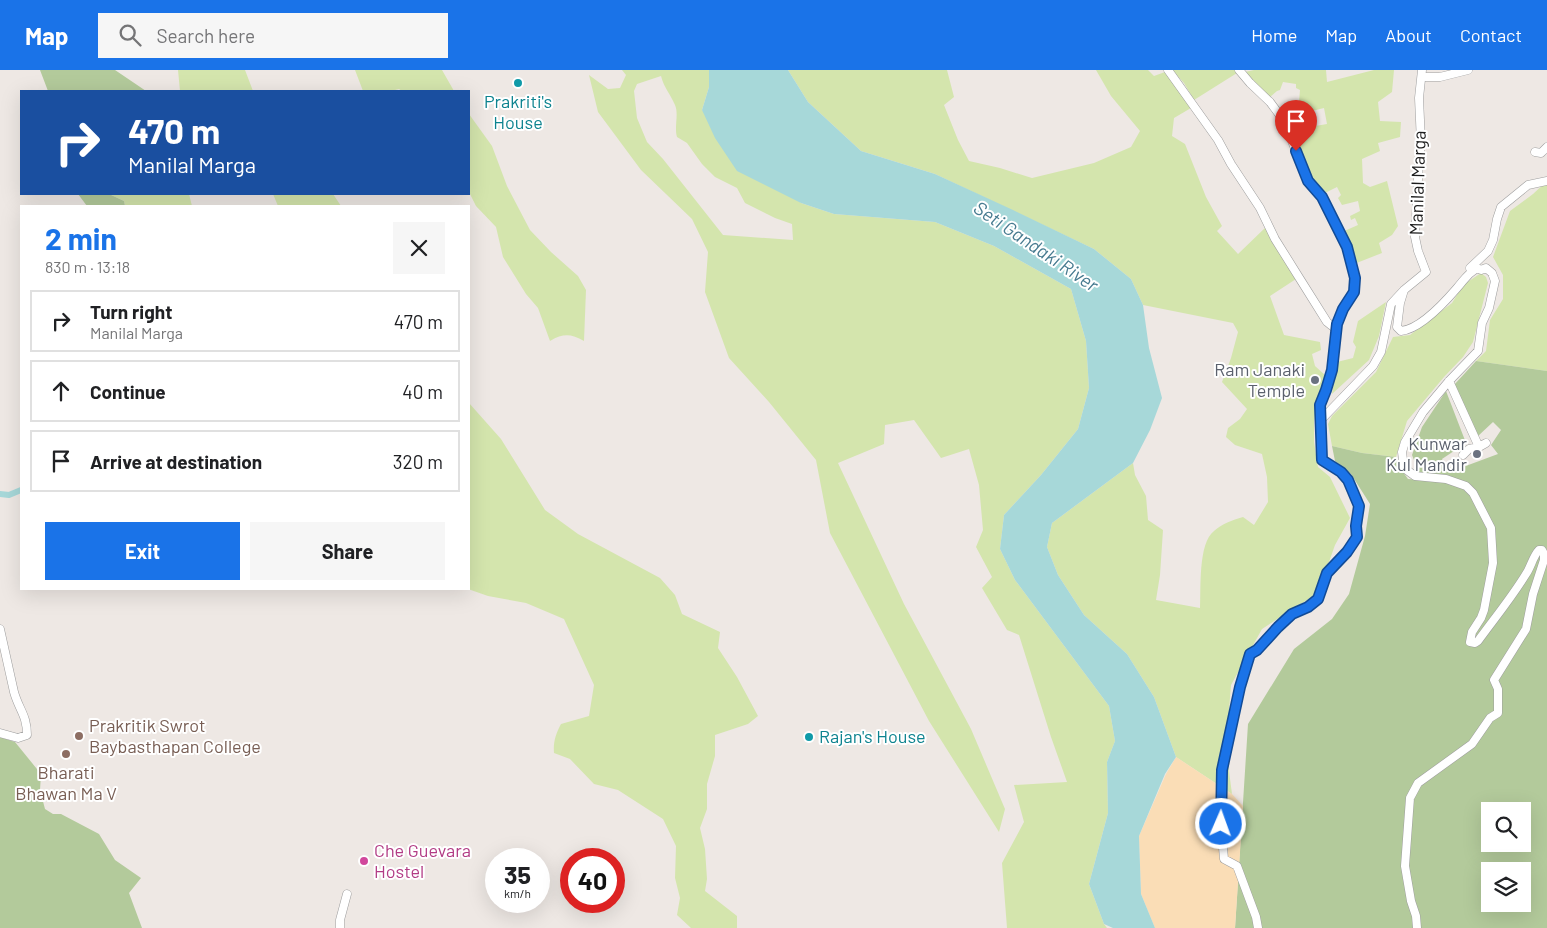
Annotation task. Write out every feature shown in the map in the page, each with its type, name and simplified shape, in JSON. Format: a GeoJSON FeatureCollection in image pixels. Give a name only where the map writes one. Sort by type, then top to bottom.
{"type":"FeatureCollection","features":[{"type":"Feature","properties":{"kind":"street"},"geometry":{"type":"LineString","coordinates":[[1168,70],[1218,140],[1231,164],[1260,208],[1275,239],[1327,322],[1337,330]]}},
{"type":"Feature","properties":{"kind":"street"},"geometry":{"type":"LineString","coordinates":[[1238,70],[1270,102],[1281,116],[1308,181],[1322,197],[1347,247],[1355,278],[1354,292],[1343,309],[1337,324],[1332,370],[1320,405],[1320,434],[1322,460],[1341,472],[1348,480],[1359,506],[1356,526],[1357,537],[1347,552],[1327,573],[1318,599],[1308,607],[1292,614],[1257,650],[1250,654],[1240,687],[1222,770],[1221,824],[1224,859],[1237,866],[1256,917],[1258,928]]}},
{"type":"Feature","properties":{"kind":"street"},"geometry":{"type":"LineString","coordinates":[[1422,73],[1447,76],[1468,70]]}},
{"type":"Feature","properties":{"kind":"street","name":"Manilal Marga"},"geometry":{"type":"LineString","coordinates":[[1321,420],[1373,366],[1380,352],[1391,304],[1404,290],[1426,272],[1418,252],[1416,237],[1421,142],[1419,98],[1422,73]]}},
{"type":"Feature","properties":{"kind":"street"},"geometry":{"type":"LineString","coordinates":[[1535,152],[1541,153],[1547,147]]}},
{"type":"Feature","properties":{"kind":"street"},"geometry":{"type":"LineString","coordinates":[[1458,287],[1463,275],[1488,251],[1493,240],[1501,207],[1528,185],[1547,181]]}},
{"type":"Feature","properties":{"kind":"street"},"geometry":{"type":"LineString","coordinates":[[1404,290],[1397,320],[1397,327],[1401,331],[1418,324],[1458,287],[1467,274],[1477,268],[1481,270],[1486,268],[1492,273],[1495,281],[1489,308],[1482,323],[1478,351],[1423,412],[1405,442],[1402,452],[1404,468],[1415,476],[1446,479],[1466,486],[1473,493],[1491,528],[1493,563],[1484,610],[1472,632],[1470,642],[1478,641],[1526,575],[1539,550],[1542,550],[1544,554],[1526,629],[1494,680],[1498,688],[1498,713],[1490,718],[1472,744],[1418,783],[1410,798],[1405,866],[1417,928]]}},
{"type":"Feature","properties":{"kind":"street"},"geometry":{"type":"LineString","coordinates":[[1449,381],[1482,445],[1469,449],[1463,455]]}},
{"type":"Feature","properties":{"kind":"street"},"geometry":{"type":"LineString","coordinates":[[0,629],[14,692],[26,718],[26,735],[18,738],[0,733]]}},
{"type":"Feature","properties":{"kind":"street"},"geometry":{"type":"LineString","coordinates":[[340,928],[340,920],[348,894]]}},
{"type":"Feature","properties":{"kind":"green space"},"geometry":{"type":"Polygon","coordinates":[[[40,70],[115,70],[145,90],[48,90],[40,70]]]}},
{"type":"Feature","properties":{"kind":"green space"},"geometry":{"type":"Polygon","coordinates":[[[178,70],[245,70],[253,90],[180,90],[178,70]]]}},
{"type":"Feature","properties":{"kind":"green space"},"geometry":{"type":"Polygon","coordinates":[[[355,70],[442,70],[453,90],[399,89],[363,90],[355,70]]]}},
{"type":"Feature","properties":{"kind":"green space"},"geometry":{"type":"Polygon","coordinates":[[[622,70],[709,70],[709,87],[702,110],[801,203],[834,214],[935,222],[994,246],[1071,289],[1086,341],[1089,388],[1078,429],[1041,475],[1004,515],[1000,549],[1015,580],[1109,706],[1115,741],[1107,762],[1108,813],[1089,884],[1107,928],[1007,928],[1002,863],[1024,822],[1014,785],[1067,782],[1019,635],[1007,630],[982,588],[992,577],[976,547],[983,530],[979,485],[969,449],[941,458],[914,420],[885,425],[884,444],[838,463],[904,604],[971,729],[1005,809],[999,832],[929,721],[830,533],[816,460],[769,402],[729,358],[705,292],[708,252],[692,219],[641,170],[598,112],[589,75],[608,89],[620,88],[626,75],[622,70]],[[661,76],[637,84],[634,91],[637,118],[647,142],[663,159],[723,235],[793,240],[792,224],[745,203],[737,188],[715,177],[702,164],[687,143],[677,137],[676,109],[661,76]]]}},
{"type":"Feature","properties":{"kind":"green space"},"geometry":{"type":"Polygon","coordinates":[[[788,70],[947,70],[954,97],[944,105],[969,161],[1032,178],[1094,163],[1131,147],[1140,131],[1111,96],[1096,70],[1148,70],[1154,76],[1165,72],[1191,108],[1174,118],[1172,136],[1185,144],[1206,197],[1222,226],[1217,231],[1238,254],[1266,227],[1296,279],[1270,296],[1284,335],[1320,342],[1321,350],[1312,354],[1315,366],[1326,376],[1317,400],[1314,422],[1314,442],[1318,467],[1330,477],[1350,518],[1335,545],[1318,593],[1262,629],[1231,685],[1226,748],[1232,794],[1176,757],[1154,697],[1127,654],[1084,615],[1058,575],[1047,547],[1052,523],[1133,463],[1135,475],[1146,496],[1148,520],[1163,530],[1156,600],[1200,608],[1201,567],[1205,545],[1209,537],[1220,526],[1243,517],[1254,525],[1268,502],[1267,477],[1262,454],[1235,445],[1226,437],[1228,428],[1240,419],[1247,409],[1222,382],[1238,332],[1233,323],[1143,305],[1131,279],[1094,249],[935,174],[861,151],[808,102],[788,70]]]}},
{"type":"Feature","properties":{"kind":"green space"},"geometry":{"type":"Polygon","coordinates":[[[1172,70],[1235,70],[1237,73],[1194,100],[1184,83],[1172,70]]]}},
{"type":"Feature","properties":{"kind":"green space"},"geometry":{"type":"Polygon","coordinates":[[[1254,70],[1326,70],[1327,82],[1374,70],[1394,70],[1392,92],[1378,102],[1380,121],[1401,122],[1400,137],[1378,143],[1380,151],[1362,159],[1363,183],[1370,187],[1387,181],[1398,226],[1392,235],[1379,243],[1382,253],[1354,264],[1342,232],[1358,225],[1355,218],[1351,220],[1350,216],[1360,211],[1358,201],[1342,205],[1338,198],[1341,195],[1337,187],[1323,194],[1308,172],[1292,130],[1327,124],[1324,108],[1304,113],[1304,104],[1299,102],[1300,90],[1296,88],[1296,84],[1283,82],[1280,90],[1270,97],[1245,72],[1254,70]]]}},
{"type":"Feature","properties":{"kind":"green space"},"geometry":{"type":"Polygon","coordinates":[[[470,115],[492,146],[507,186],[530,230],[578,276],[586,290],[584,341],[567,335],[550,341],[538,308],[526,294],[503,257],[496,227],[476,206],[470,194],[470,115]]]}},
{"type":"Feature","properties":{"kind":"green space"},"geometry":{"type":"Polygon","coordinates":[[[1547,181],[1547,371],[1476,361],[1486,351],[1490,320],[1503,299],[1503,275],[1493,257],[1510,211],[1547,181]]]}},
{"type":"Feature","properties":{"kind":"green space"},"geometry":{"type":"Polygon","coordinates":[[[79,195],[111,195],[124,201],[125,205],[86,205],[79,195]]]}},
{"type":"Feature","properties":{"kind":"green space"},"geometry":{"type":"Polygon","coordinates":[[[111,195],[189,195],[192,205],[125,205],[124,201],[111,195]]]}},
{"type":"Feature","properties":{"kind":"green space"},"geometry":{"type":"Polygon","coordinates":[[[273,195],[334,195],[340,205],[278,205],[273,195]]]}},
{"type":"Feature","properties":{"kind":"green space"},"geometry":{"type":"Polygon","coordinates":[[[1481,273],[1486,277],[1488,283],[1473,342],[1463,357],[1407,421],[1396,457],[1362,453],[1332,446],[1328,424],[1332,416],[1376,372],[1393,337],[1410,335],[1452,303],[1463,285],[1481,273]]]}},
{"type":"Feature","properties":{"kind":"green space"},"geometry":{"type":"Polygon","coordinates":[[[1386,302],[1379,336],[1369,360],[1332,394],[1337,362],[1353,358],[1356,347],[1353,342],[1358,321],[1386,302]]]}},
{"type":"Feature","properties":{"kind":"green space"},"geometry":{"type":"Polygon","coordinates":[[[1476,361],[1547,371],[1547,928],[1235,928],[1248,724],[1294,649],[1332,619],[1349,594],[1365,536],[1370,504],[1351,474],[1335,461],[1332,446],[1362,453],[1396,457],[1398,465],[1408,479],[1422,480],[1412,455],[1422,427],[1446,391],[1466,443],[1442,459],[1446,468],[1463,467],[1498,454],[1491,445],[1501,430],[1493,422],[1477,437],[1454,385],[1476,361]]]}},
{"type":"Feature","properties":{"kind":"green space"},"geometry":{"type":"Polygon","coordinates":[[[470,404],[501,439],[545,510],[578,534],[660,578],[675,595],[682,614],[720,632],[718,648],[737,677],[758,716],[748,724],[715,735],[715,756],[707,784],[707,809],[700,828],[705,849],[707,879],[705,891],[737,916],[737,928],[691,928],[677,915],[680,898],[675,878],[676,846],[663,819],[618,790],[594,784],[570,759],[554,753],[555,738],[561,724],[589,716],[594,685],[564,619],[526,603],[488,596],[470,590],[470,404]]]}},
{"type":"Feature","properties":{"kind":"green space"},"geometry":{"type":"Polygon","coordinates":[[[0,737],[15,742],[41,774],[40,790],[45,809],[53,814],[61,814],[99,834],[115,860],[141,878],[129,893],[142,928],[0,928],[0,737]]]}},
{"type":"Feature","properties":{"kind":"sand"},"geometry":{"type":"Polygon","coordinates":[[[1176,757],[1232,794],[1243,806],[1235,928],[1155,928],[1141,894],[1139,836],[1166,774],[1176,757]]]}},
{"type":"Feature","properties":{"kind":"water","name":"Seti Gandaki River"},"geometry":{"type":"Polygon","coordinates":[[[709,70],[788,70],[808,102],[861,151],[935,174],[1013,210],[1094,249],[1131,279],[1143,305],[1149,348],[1162,398],[1150,430],[1133,463],[1052,523],[1047,547],[1058,575],[1084,615],[1127,654],[1154,697],[1176,757],[1165,774],[1139,836],[1141,894],[1155,928],[1113,928],[1104,924],[1089,884],[1108,813],[1107,762],[1115,741],[1109,706],[1015,580],[1000,549],[1004,515],[1041,475],[1078,429],[1089,388],[1086,341],[1071,289],[994,246],[935,222],[834,214],[801,203],[737,171],[715,138],[702,110],[709,87],[709,70]]]}},
{"type":"Feature","properties":{"kind":"waterway"},"geometry":{"type":"LineString","coordinates":[[0,494],[9,495],[20,490]]}},
{"type":"Feature","properties":{"kind":"place","name":"Prakriti's House"},"geometry":{"type":"Point","coordinates":[518,83]}},
{"type":"Feature","properties":{"kind":"place","name":"Ram Janaki Temple"},"geometry":{"type":"Point","coordinates":[1315,380]}},
{"type":"Feature","properties":{"kind":"place","name":"Kunwar Kul Mandir"},"geometry":{"type":"Point","coordinates":[1477,454]}},
{"type":"Feature","properties":{"kind":"place","name":"Prakritik Swrot Baybasthapan College"},"geometry":{"type":"Point","coordinates":[79,736]}},
{"type":"Feature","properties":{"kind":"place","name":"Rajan's House"},"geometry":{"type":"Point","coordinates":[809,737]}},
{"type":"Feature","properties":{"kind":"place","name":"Bharati Bhawan Ma V"},"geometry":{"type":"Point","coordinates":[66,754]}},
{"type":"Feature","properties":{"kind":"place","name":"Che Guevara Hostel"},"geometry":{"type":"Point","coordinates":[364,861]}},
{"type":"Feature","properties":{"kind":"route"},"geometry":{"type":"LineString","coordinates":[[1221,824],[1222,770],[1240,687],[1250,654],[1257,650],[1292,614],[1308,607],[1318,599],[1323,590],[1327,573],[1347,552],[1357,537],[1356,526],[1359,506],[1348,480],[1341,472],[1322,460],[1320,434],[1320,405],[1332,370],[1337,324],[1343,309],[1354,292],[1355,278],[1347,247],[1322,197],[1308,181],[1296,151]]}}]}
